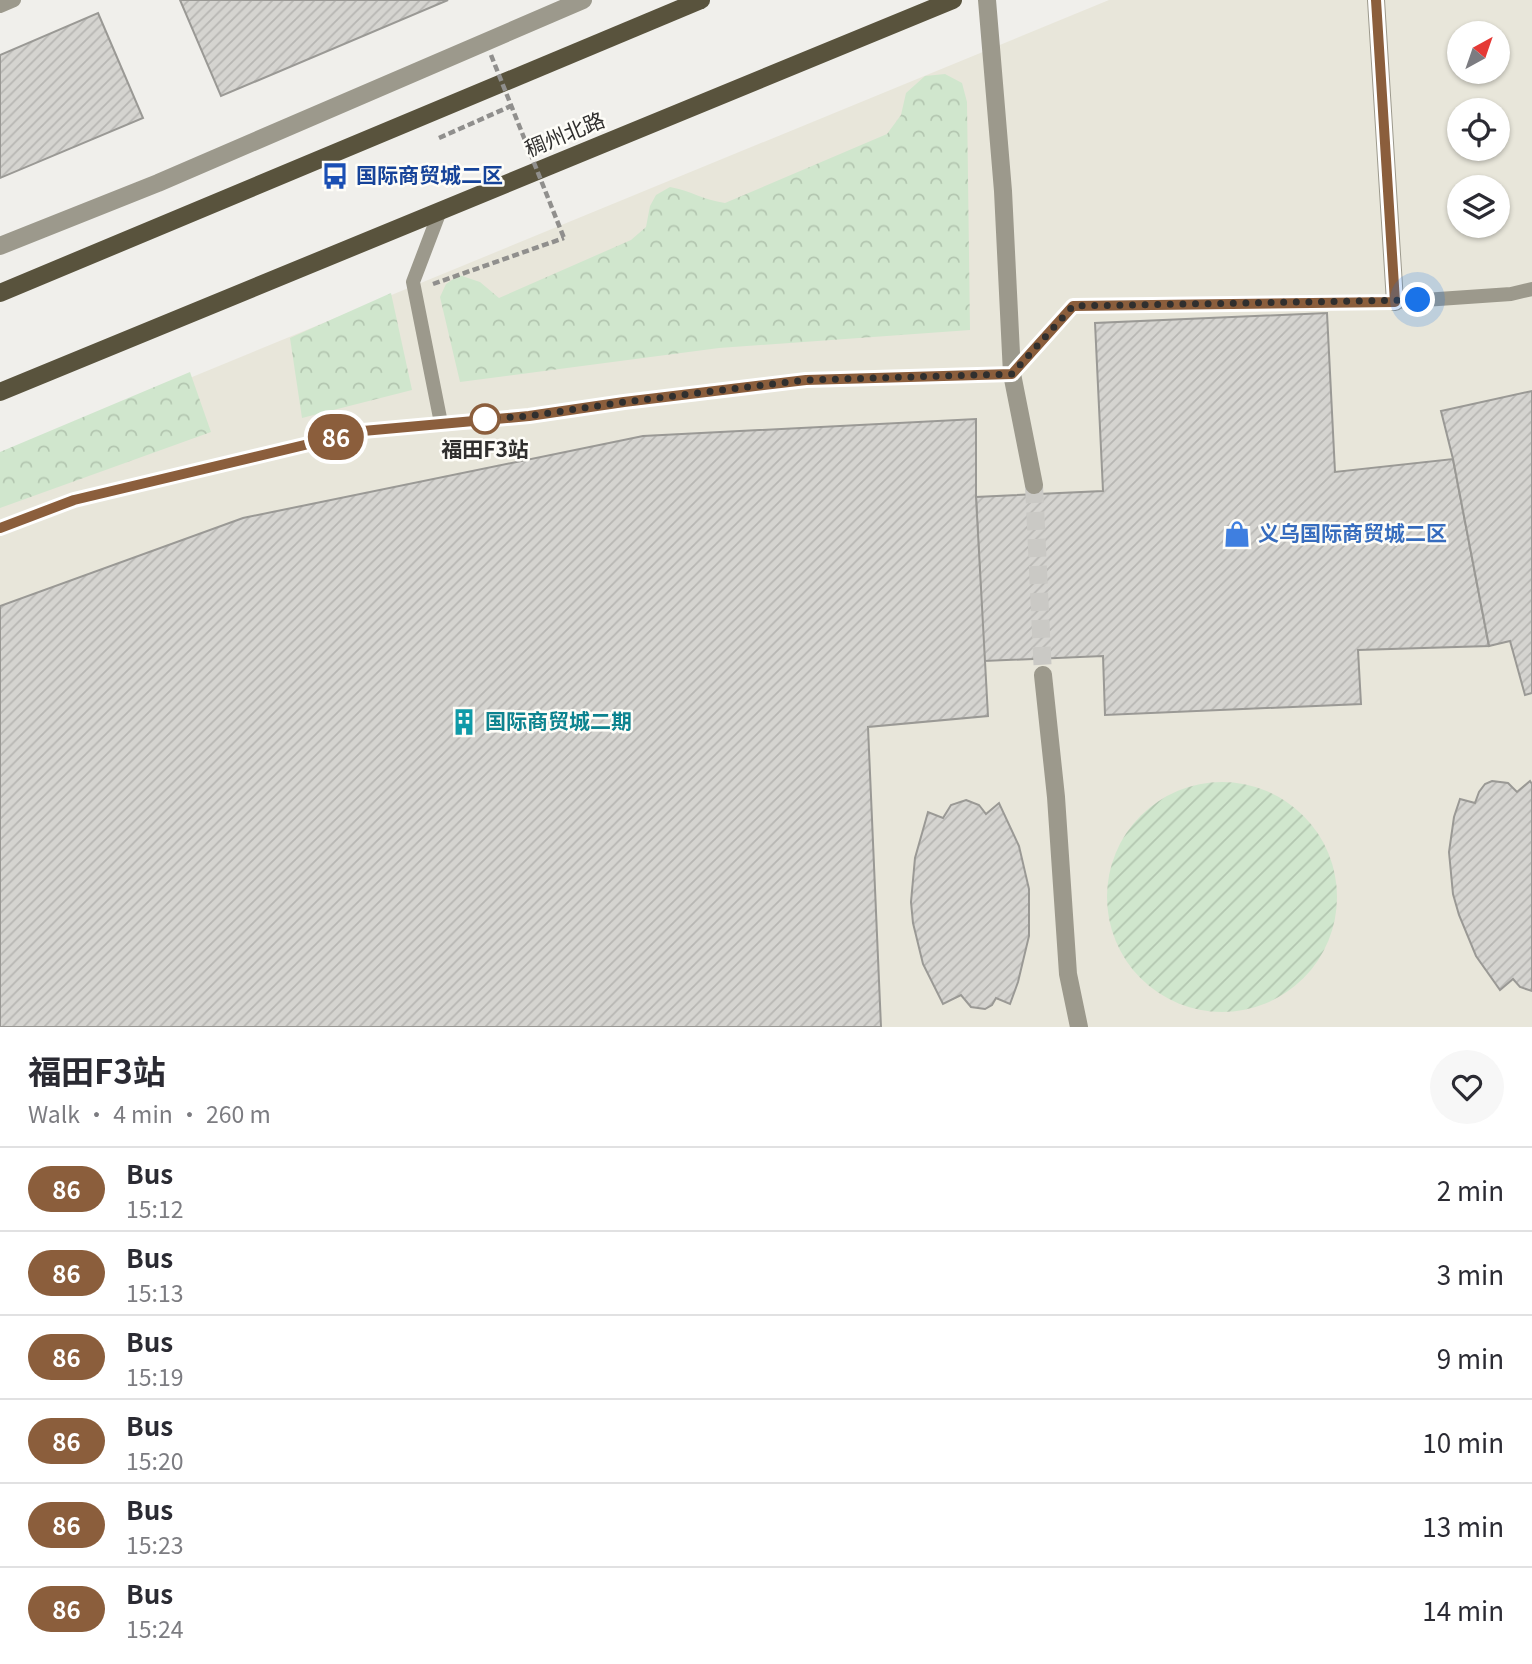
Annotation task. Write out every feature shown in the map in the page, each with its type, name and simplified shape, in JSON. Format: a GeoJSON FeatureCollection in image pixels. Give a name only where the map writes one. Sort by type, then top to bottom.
{"type":"FeatureCollection","features":[{"type":"Feature","properties":{"kind":"main road"},"geometry":{"type":"LineString","coordinates":[[0,293],[701,0]]}},
{"type":"Feature","properties":{"kind":"main road","name":"稠州北路"},"geometry":{"type":"LineString","coordinates":[[0,392],[953,0]]}},
{"type":"Feature","properties":{"kind":"street"},"geometry":{"type":"LineString","coordinates":[[0,246],[158,183],[583,0]]}},
{"type":"Feature","properties":{"kind":"street"},"geometry":{"type":"LineString","coordinates":[[987,0],[1003,191],[1012,374],[1034,485]]}},
{"type":"Feature","properties":{"kind":"street"},"geometry":{"type":"LineString","coordinates":[[1376,0],[1395,302]]}},
{"type":"Feature","properties":{"kind":"street"},"geometry":{"type":"LineString","coordinates":[[1043,675],[1056,797],[1068,974],[1080,1027]]}},
{"type":"Feature","properties":{"kind":"lane"},"geometry":{"type":"LineString","coordinates":[[0,6],[14,0]]}},
{"type":"Feature","properties":{"kind":"lane"},"geometry":{"type":"LineString","coordinates":[[440,212],[413,282],[441,423]]}},
{"type":"Feature","properties":{"kind":"lane"},"geometry":{"type":"LineString","coordinates":[[0,528],[87,496],[363,431],[529,416],[806,380],[1012,374],[1073,306],[1395,302],[1511,294],[1532,289]]}},
{"type":"Feature","properties":{"kind":"path"},"geometry":{"type":"LineString","coordinates":[[415,291],[564,238],[491,55]]}},
{"type":"Feature","properties":{"kind":"path"},"geometry":{"type":"LineString","coordinates":[[439,138],[511,106]]}},
{"type":"Feature","properties":{"kind":"shaded area"},"geometry":{"type":"Polygon","coordinates":[[[1109,0],[1532,0],[1532,1027],[0,1027],[0,456],[1109,0]]]}},
{"type":"Feature","properties":{"kind":"green space"},"geometry":{"type":"Polygon","coordinates":[[[945,74],[962,83],[967,102],[970,330],[719,348],[460,382],[440,297],[446,284],[459,275],[480,282],[499,298],[631,240],[646,227],[650,206],[656,195],[670,187],[725,203],[887,134],[901,115],[906,93],[925,76],[945,74]]]}},
{"type":"Feature","properties":{"kind":"green space"},"geometry":{"type":"Polygon","coordinates":[[[391,293],[412,390],[302,418],[290,338],[391,293]]]}},
{"type":"Feature","properties":{"kind":"green space"},"geometry":{"type":"Polygon","coordinates":[[[190,372],[211,432],[0,508],[0,452],[190,372]]]}},
{"type":"Feature","properties":{"kind":"green space"},"geometry":{"type":"Polygon","coordinates":[[[1211,782],[1233,782],[1276,795],[1295,808],[1311,824],[1324,843],[1332,864],[1337,897],[1335,919],[1324,951],[1311,970],[1295,986],[1276,999],[1255,1007],[1233,1012],[1211,1012],[1168,999],[1149,986],[1133,970],[1120,951],[1112,930],[1107,908],[1107,886],[1120,843],[1133,824],[1149,808],[1168,795],[1189,787],[1211,782]]]}},
{"type":"Feature","properties":{"kind":"building"},"geometry":{"type":"Polygon","coordinates":[[[180,0],[448,0],[221,96],[180,0]]]}},
{"type":"Feature","properties":{"kind":"building"},"geometry":{"type":"Polygon","coordinates":[[[98,13],[143,118],[0,178],[0,55],[98,13]]]}},
{"type":"Feature","properties":{"kind":"building"},"geometry":{"type":"Polygon","coordinates":[[[1327,313],[1335,472],[1453,459],[1489,646],[1358,650],[1361,704],[1105,715],[1103,656],[984,661],[976,497],[1103,491],[1095,323],[1327,313]]]}},
{"type":"Feature","properties":{"kind":"building"},"geometry":{"type":"Polygon","coordinates":[[[1532,391],[1532,693],[1525,695],[1510,641],[1489,646],[1453,459],[1441,411],[1532,391]]]}},
{"type":"Feature","properties":{"kind":"building","name":"国际商贸城二期"},"geometry":{"type":"Polygon","coordinates":[[[976,419],[976,497],[988,716],[868,727],[881,1027],[0,1027],[0,606],[243,518],[643,436],[976,419]]]}},
{"type":"Feature","properties":{"kind":"building"},"geometry":{"type":"Polygon","coordinates":[[[1492,781],[1508,783],[1517,792],[1530,781],[1532,784],[1532,991],[1520,987],[1513,979],[1500,990],[1476,956],[1453,894],[1449,852],[1454,817],[1460,799],[1475,803],[1485,784],[1492,781]]]}},
{"type":"Feature","properties":{"kind":"building"},"geometry":{"type":"Polygon","coordinates":[[[966,800],[979,805],[986,814],[999,803],[1019,846],[1029,889],[1029,936],[1010,1004],[996,998],[992,1005],[985,1009],[971,1007],[961,995],[943,1004],[923,964],[911,902],[915,858],[928,812],[943,818],[951,805],[966,800]]]}},
{"type":"Feature","properties":{"kind":"tunnel"},"geometry":{"type":"LineString","coordinates":[[1034,485],[1043,675]]}},
{"type":"Feature","properties":{"kind":"bus line","name":"86"},"geometry":{"type":"LineString","coordinates":[[0,528],[74,500],[363,431],[529,416],[806,380],[1012,374],[1073,306],[1395,302],[1376,0]]}},
{"type":"Feature","properties":{"kind":"place","name":"国际商贸城二区"},"geometry":{"type":"Point","coordinates":[335,176]}},
{"type":"Feature","properties":{"kind":"place","name":"福田F3站"},"geometry":{"type":"Point","coordinates":[485,419]}},
{"type":"Feature","properties":{"kind":"place","name":"义乌国际商贸城二区"},"geometry":{"type":"Point","coordinates":[1237,534]}},
{"type":"Feature","properties":{"kind":"place","name":"国际商贸城二期"},"geometry":{"type":"Point","coordinates":[464,722]}},
{"type":"Feature","properties":{"kind":"route"},"geometry":{"type":"LineString","coordinates":[[485,419],[529,416],[806,380],[1012,374],[1073,306],[1418,300]]}}]}
